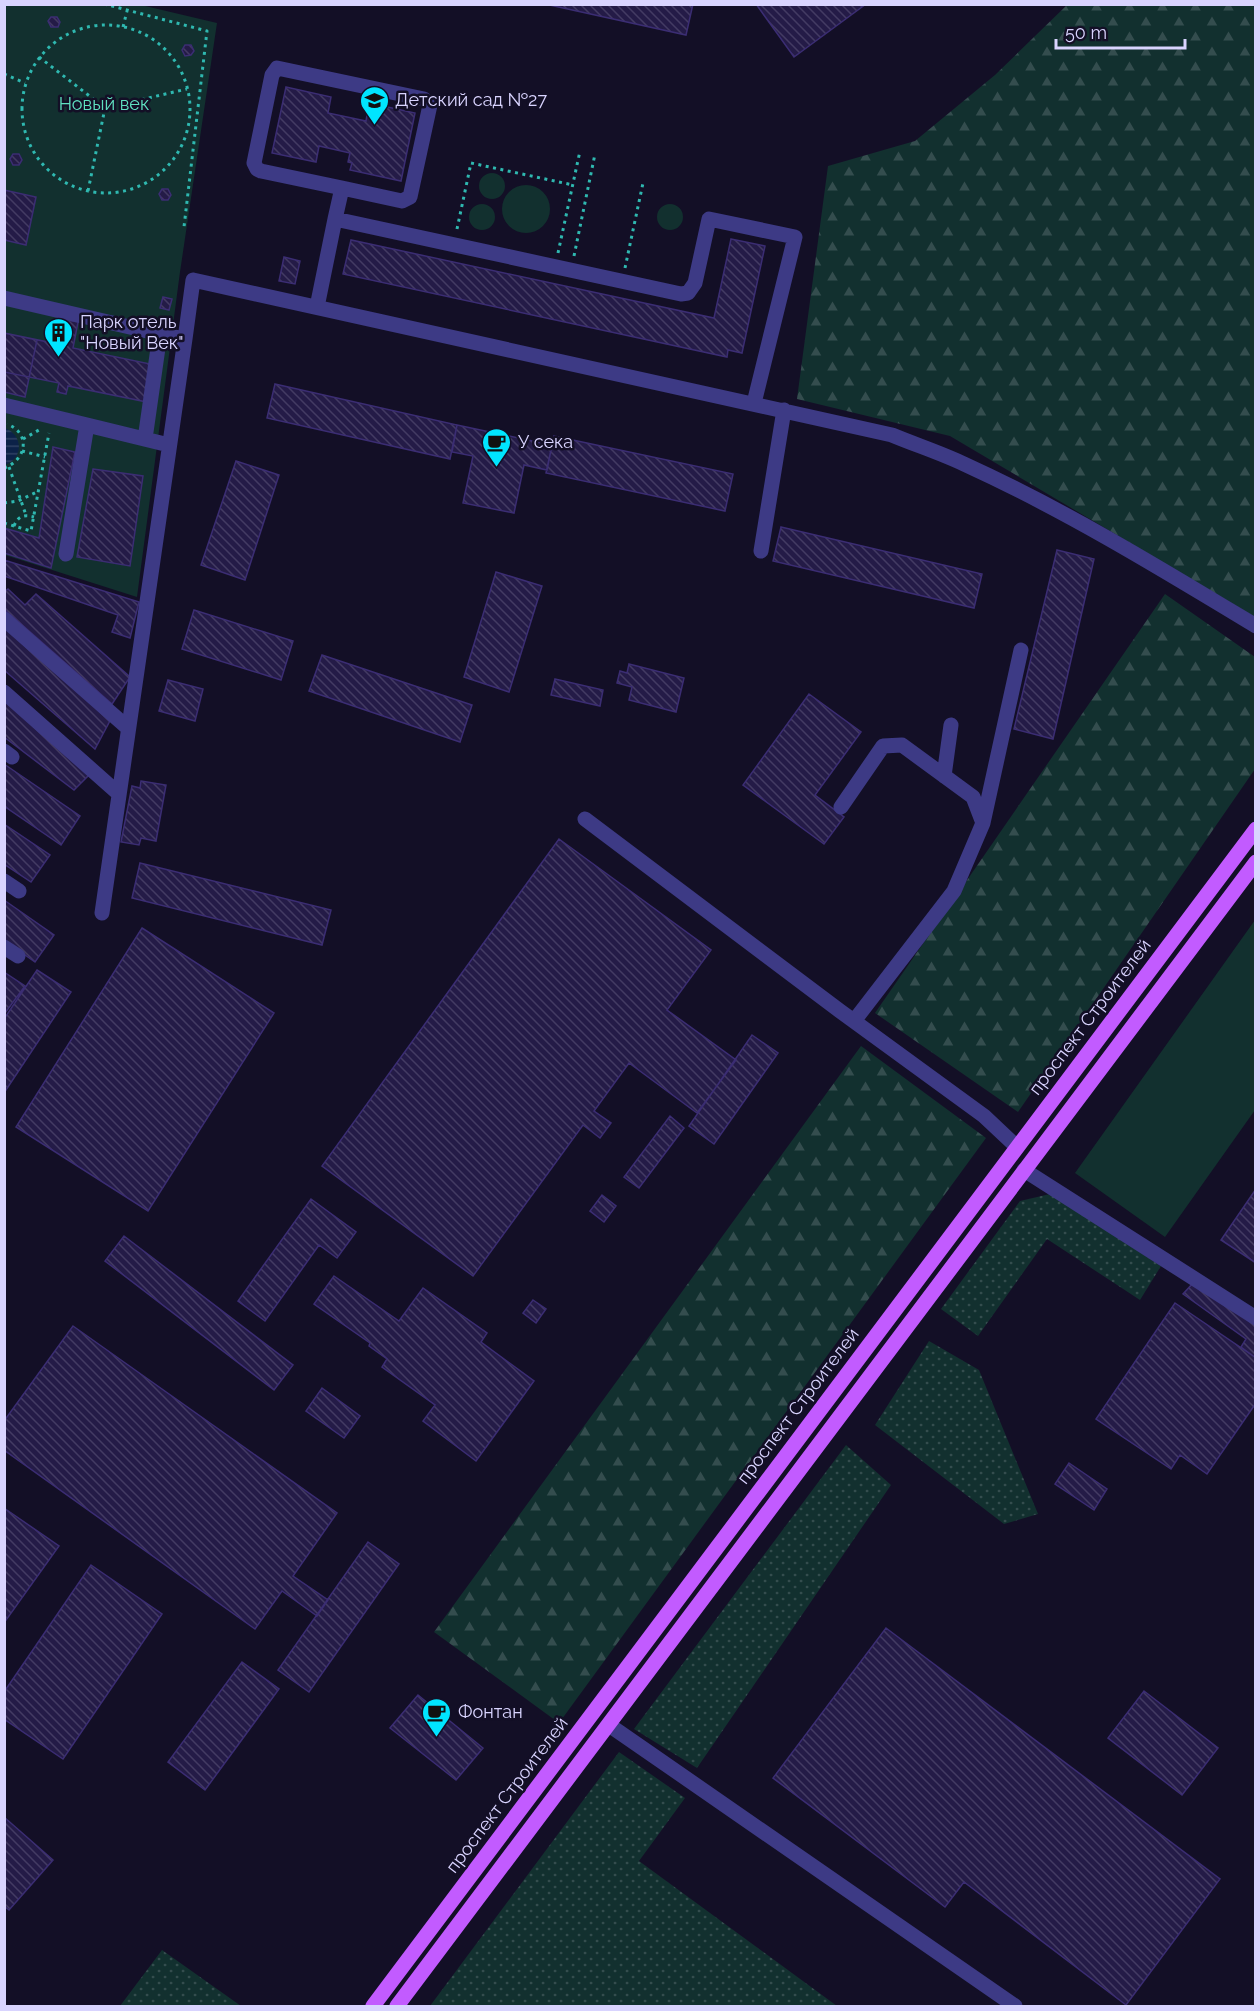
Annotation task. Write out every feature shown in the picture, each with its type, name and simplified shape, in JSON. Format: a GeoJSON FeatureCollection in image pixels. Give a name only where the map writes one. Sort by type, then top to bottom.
{"type":"FeatureCollection","features":[{"type":"Feature","properties":{"kind":"main road","name":"проспект Строителей"},"geometry":{"type":"LineString","coordinates":[[373,2007],[1256,829]]}},
{"type":"Feature","properties":{"kind":"main road"},"geometry":{"type":"LineString","coordinates":[[397,2007],[1256,862]]}},
{"type":"Feature","properties":{"kind":"main road"},"geometry":{"type":"LineString","coordinates":[[593,1713],[609,1725]]}},
{"type":"Feature","properties":{"kind":"lane"},"geometry":{"type":"LineString","coordinates":[[277,68],[424,99],[429,102],[430,109],[410,197],[402,201],[342,188],[257,169],[254,163],[272,75],[277,68]]}},
{"type":"Feature","properties":{"kind":"lane"},"geometry":{"type":"LineString","coordinates":[[317,307],[342,188]]}},
{"type":"Feature","properties":{"kind":"lane"},"geometry":{"type":"LineString","coordinates":[[335,219],[681,294],[688,293],[695,284],[709,219],[795,237],[754,404]]}},
{"type":"Feature","properties":{"kind":"lane"},"geometry":{"type":"LineString","coordinates":[[102,913],[193,280],[892,435],[963,463],[1062,513],[1155,565],[1256,626]]}},
{"type":"Feature","properties":{"kind":"lane"},"geometry":{"type":"LineString","coordinates":[[4,298],[184,339]]}},
{"type":"Feature","properties":{"kind":"lane"},"geometry":{"type":"LineString","coordinates":[[145,439],[160,334]]}},
{"type":"Feature","properties":{"kind":"lane"},"geometry":{"type":"LineString","coordinates":[[4,405],[169,445]]}},
{"type":"Feature","properties":{"kind":"lane"},"geometry":{"type":"LineString","coordinates":[[761,551],[784,410]]}},
{"type":"Feature","properties":{"kind":"lane"},"geometry":{"type":"LineString","coordinates":[[66,554],[87,425]]}},
{"type":"Feature","properties":{"kind":"lane"},"geometry":{"type":"LineString","coordinates":[[4,620],[128,728]]}},
{"type":"Feature","properties":{"kind":"lane"},"geometry":{"type":"LineString","coordinates":[[854,1021],[954,891],[983,824],[1021,650]]}},
{"type":"Feature","properties":{"kind":"lane"},"geometry":{"type":"LineString","coordinates":[[4,692],[119,794]]}},
{"type":"Feature","properties":{"kind":"lane"},"geometry":{"type":"LineString","coordinates":[[944,776],[951,725]]}},
{"type":"Feature","properties":{"kind":"lane"},"geometry":{"type":"LineString","coordinates":[[842,807],[883,746],[902,746],[973,797],[983,824]]}},
{"type":"Feature","properties":{"kind":"lane"},"geometry":{"type":"LineString","coordinates":[[585,819],[984,1116],[1017,1147]]}},
{"type":"Feature","properties":{"kind":"lane"},"geometry":{"type":"LineString","coordinates":[[4,881],[19,891]]}},
{"type":"Feature","properties":{"kind":"lane"},"geometry":{"type":"LineString","coordinates":[[4,947],[18,957]]}},
{"type":"Feature","properties":{"kind":"lane"},"geometry":{"type":"LineString","coordinates":[[1024,1170],[1256,1318]]}},
{"type":"Feature","properties":{"kind":"lane"},"geometry":{"type":"LineString","coordinates":[[609,1725],[1015,2007]]}},
{"type":"Feature","properties":{"kind":"path"},"geometry":{"type":"LineString","coordinates":[[104,4],[207,31],[184,226]]}},
{"type":"Feature","properties":{"kind":"path"},"geometry":{"type":"LineString","coordinates":[[123,27],[127,10]]}},
{"type":"Feature","properties":{"kind":"path"},"geometry":{"type":"LineString","coordinates":[[123,27],[143,34],[162,47],[177,65],[187,89],[190,104],[186,136],[179,151],[168,165],[144,183],[129,189],[106,192],[88,191],[61,179],[36,153],[24,123],[22,94],[25,82],[39,57],[54,42],[84,28],[123,27]]}},
{"type":"Feature","properties":{"kind":"path"},"geometry":{"type":"LineString","coordinates":[[39,57],[105,108]]}},
{"type":"Feature","properties":{"kind":"path"},"geometry":{"type":"LineString","coordinates":[[4,75],[25,82]]}},
{"type":"Feature","properties":{"kind":"path"},"geometry":{"type":"LineString","coordinates":[[105,108],[187,89]]}},
{"type":"Feature","properties":{"kind":"path"},"geometry":{"type":"LineString","coordinates":[[88,191],[105,108]]}},
{"type":"Feature","properties":{"kind":"path"},"geometry":{"type":"LineString","coordinates":[[189,121],[196,123]]}},
{"type":"Feature","properties":{"kind":"path"},"geometry":{"type":"LineString","coordinates":[[563,268],[573,185],[580,151]]}},
{"type":"Feature","properties":{"kind":"path"},"geometry":{"type":"LineString","coordinates":[[563,268],[595,154]]}},
{"type":"Feature","properties":{"kind":"path"},"geometry":{"type":"LineString","coordinates":[[454,245],[471,163],[573,185]]}},
{"type":"Feature","properties":{"kind":"path"},"geometry":{"type":"LineString","coordinates":[[624,272],[644,183]]}},
{"type":"Feature","properties":{"kind":"path"},"geometry":{"type":"LineString","coordinates":[[4,523],[31,531],[52,417]]}},
{"type":"Feature","properties":{"kind":"path"},"geometry":{"type":"LineString","coordinates":[[6,423],[13,426],[22,439],[21,456],[7,467],[26,515]]}},
{"type":"Feature","properties":{"kind":"path"},"geometry":{"type":"LineString","coordinates":[[22,452],[45,456]]}},
{"type":"Feature","properties":{"kind":"path"},"geometry":{"type":"LineString","coordinates":[[4,503],[21,500],[39,491]]}},
{"type":"Feature","properties":{"kind":"path"},"geometry":{"type":"LineString","coordinates":[[14,526],[19,518],[26,515],[33,517]]}},
{"type":"Feature","properties":{"kind":"green space","name":"Новый век"},"geometry":{"type":"Polygon","coordinates":[[[5,5],[141,5],[217,23],[180,272],[137,597],[5,555],[5,5]]]}},
{"type":"Feature","properties":{"kind":"green space"},"geometry":{"type":"Polygon","coordinates":[[[1067,5],[1255,5],[1255,617],[950,436],[797,399],[828,166],[915,141],[995,75],[1067,5]]]}},
{"type":"Feature","properties":{"kind":"green space"},"geometry":{"type":"Polygon","coordinates":[[[492,173],[501,177],[505,186],[501,195],[492,199],[483,195],[479,186],[483,177],[492,173]]]}},
{"type":"Feature","properties":{"kind":"green space"},"geometry":{"type":"Polygon","coordinates":[[[526,185],[543,192],[550,209],[543,226],[526,233],[509,226],[502,209],[509,192],[526,185]]]}},
{"type":"Feature","properties":{"kind":"green space"},"geometry":{"type":"Polygon","coordinates":[[[482,204],[491,208],[495,217],[491,226],[482,230],[473,226],[469,217],[473,208],[482,204]]]}},
{"type":"Feature","properties":{"kind":"green space"},"geometry":{"type":"Polygon","coordinates":[[[670,204],[679,208],[683,217],[679,226],[670,230],[661,226],[657,217],[661,208],[670,204]]]}},
{"type":"Feature","properties":{"kind":"green space"},"geometry":{"type":"Polygon","coordinates":[[[1165,594],[1255,657],[1255,769],[1018,1112],[875,1013],[1165,594]]]}},
{"type":"Feature","properties":{"kind":"green space"},"geometry":{"type":"Polygon","coordinates":[[[1255,920],[1255,1110],[1165,1237],[1075,1173],[1255,920]]]}},
{"type":"Feature","properties":{"kind":"green space"},"geometry":{"type":"Polygon","coordinates":[[[861,1046],[986,1138],[559,1723],[434,1632],[861,1046]]]}},
{"type":"Feature","properties":{"kind":"green space"},"geometry":{"type":"Polygon","coordinates":[[[1050,1194],[1161,1266],[1140,1300],[1047,1239],[978,1336],[941,1309],[1020,1201],[1050,1194]]]}},
{"type":"Feature","properties":{"kind":"green space"},"geometry":{"type":"Polygon","coordinates":[[[929,1341],[979,1370],[1038,1514],[1004,1524],[875,1425],[929,1341]]]}},
{"type":"Feature","properties":{"kind":"green space"},"geometry":{"type":"Polygon","coordinates":[[[846,1445],[891,1485],[697,1768],[634,1729],[846,1445]]]}},
{"type":"Feature","properties":{"kind":"green space"},"geometry":{"type":"Polygon","coordinates":[[[619,1752],[685,1798],[639,1861],[837,2006],[430,2006],[619,1752]]]}},
{"type":"Feature","properties":{"kind":"green space"},"geometry":{"type":"Polygon","coordinates":[[[162,1950],[241,2006],[120,2006],[162,1950]]]}},
{"type":"Feature","properties":{"kind":"water"},"geometry":{"type":"Polygon","coordinates":[[[5,428],[15,436],[19,446],[16,457],[5,465],[5,428]]]}},
{"type":"Feature","properties":{"kind":"building"},"geometry":{"type":"Polygon","coordinates":[[[545,4],[693,4],[686,35],[545,4]]]}},
{"type":"Feature","properties":{"kind":"building"},"geometry":{"type":"Polygon","coordinates":[[[756,4],[866,4],[794,57],[756,4]]]}},
{"type":"Feature","properties":{"kind":"building"},"geometry":{"type":"Polygon","coordinates":[[[51,17],[57,17],[60,22],[58,27],[51,27],[48,21],[51,17]]]}},
{"type":"Feature","properties":{"kind":"building"},"geometry":{"type":"Polygon","coordinates":[[[185,45],[191,45],[194,51],[191,55],[185,56],[182,50],[185,45]]]}},
{"type":"Feature","properties":{"kind":"building"},"geometry":{"type":"Polygon","coordinates":[[[286,87],[331,97],[328,113],[366,121],[369,103],[415,113],[401,181],[350,170],[352,163],[348,162],[350,153],[319,146],[316,162],[272,153],[286,87]]]}},
{"type":"Feature","properties":{"kind":"building"},"geometry":{"type":"Polygon","coordinates":[[[13,154],[19,154],[22,160],[19,165],[13,165],[10,159],[13,154]]]}},
{"type":"Feature","properties":{"kind":"building"},"geometry":{"type":"Polygon","coordinates":[[[162,189],[168,189],[171,195],[168,200],[162,200],[159,194],[162,189]]]}},
{"type":"Feature","properties":{"kind":"building"},"geometry":{"type":"Polygon","coordinates":[[[4,190],[36,197],[26,245],[4,240],[4,190]]]}},
{"type":"Feature","properties":{"kind":"building"},"geometry":{"type":"Polygon","coordinates":[[[731,239],[765,246],[742,353],[728,350],[727,357],[343,274],[351,240],[714,318],[731,239]]]}},
{"type":"Feature","properties":{"kind":"building"},"geometry":{"type":"Polygon","coordinates":[[[284,257],[300,261],[295,284],[279,281],[284,257]]]}},
{"type":"Feature","properties":{"kind":"building"},"geometry":{"type":"Polygon","coordinates":[[[163,297],[172,299],[169,310],[160,308],[163,297]]]}},
{"type":"Feature","properties":{"kind":"building","name":"Парк отель \"Новый Век\""},"geometry":{"type":"Polygon","coordinates":[[[58,318],[78,322],[73,348],[155,365],[147,402],[68,386],[66,394],[57,392],[59,383],[4,372],[4,333],[53,343],[58,318]]]}},
{"type":"Feature","properties":{"kind":"building"},"geometry":{"type":"Polygon","coordinates":[[[4,333],[37,340],[25,397],[4,392],[4,333]]]}},
{"type":"Feature","properties":{"kind":"building"},"geometry":{"type":"Polygon","coordinates":[[[275,384],[457,425],[450,459],[267,418],[275,384]]]}},
{"type":"Feature","properties":{"kind":"building","name":"У сека"},"geometry":{"type":"Polygon","coordinates":[[[457,425],[552,445],[547,470],[524,465],[514,513],[463,503],[473,456],[452,452],[457,425]]]}},
{"type":"Feature","properties":{"kind":"building"},"geometry":{"type":"Polygon","coordinates":[[[554,436],[733,474],[725,511],[546,473],[554,436]]]}},
{"type":"Feature","properties":{"kind":"building"},"geometry":{"type":"Polygon","coordinates":[[[53,447],[75,452],[51,568],[4,553],[4,528],[39,538],[53,447]]]}},
{"type":"Feature","properties":{"kind":"building"},"geometry":{"type":"Polygon","coordinates":[[[236,461],[279,475],[245,580],[201,565],[236,461]]]}},
{"type":"Feature","properties":{"kind":"building"},"geometry":{"type":"Polygon","coordinates":[[[93,469],[143,476],[130,566],[77,557],[93,469]]]}},
{"type":"Feature","properties":{"kind":"building"},"geometry":{"type":"Polygon","coordinates":[[[781,527],[982,574],[974,608],[773,561],[781,527]]]}},
{"type":"Feature","properties":{"kind":"building"},"geometry":{"type":"Polygon","coordinates":[[[1057,550],[1094,559],[1053,739],[1014,729],[1057,550]]]}},
{"type":"Feature","properties":{"kind":"building"},"geometry":{"type":"Polygon","coordinates":[[[4,560],[139,602],[130,638],[112,632],[118,615],[4,576],[4,560]]]}},
{"type":"Feature","properties":{"kind":"building"},"geometry":{"type":"Polygon","coordinates":[[[496,572],[542,586],[509,692],[464,677],[496,572]]]}},
{"type":"Feature","properties":{"kind":"building"},"geometry":{"type":"Polygon","coordinates":[[[8,589],[25,605],[36,594],[130,677],[112,704],[4,609],[4,592],[8,589]]]}},
{"type":"Feature","properties":{"kind":"building"},"geometry":{"type":"Polygon","coordinates":[[[194,610],[293,641],[281,680],[182,649],[194,610]]]}},
{"type":"Feature","properties":{"kind":"building"},"geometry":{"type":"Polygon","coordinates":[[[4,625],[112,717],[95,749],[4,670],[4,625]]]}},
{"type":"Feature","properties":{"kind":"building"},"geometry":{"type":"Polygon","coordinates":[[[322,655],[472,705],[460,742],[309,691],[322,655]]]}},
{"type":"Feature","properties":{"kind":"building"},"geometry":{"type":"Polygon","coordinates":[[[629,664],[684,678],[676,712],[629,700],[632,687],[617,683],[620,671],[627,673],[629,664]]]}},
{"type":"Feature","properties":{"kind":"building"},"geometry":{"type":"Polygon","coordinates":[[[555,679],[603,690],[600,706],[551,695],[555,679]]]}},
{"type":"Feature","properties":{"kind":"building"},"geometry":{"type":"Polygon","coordinates":[[[168,680],[203,689],[195,721],[159,711],[168,680]]]}},
{"type":"Feature","properties":{"kind":"building"},"geometry":{"type":"Polygon","coordinates":[[[809,694],[861,732],[815,795],[844,817],[824,844],[743,785],[809,694]]]}},
{"type":"Feature","properties":{"kind":"building"},"geometry":{"type":"Polygon","coordinates":[[[4,699],[90,774],[74,790],[4,737],[4,699]]]}},
{"type":"Feature","properties":{"kind":"building"},"geometry":{"type":"Polygon","coordinates":[[[4,764],[80,816],[61,845],[4,806],[4,764]]]}},
{"type":"Feature","properties":{"kind":"building"},"geometry":{"type":"Polygon","coordinates":[[[141,781],[166,785],[156,841],[141,838],[139,845],[121,842],[132,786],[140,788],[141,781]]]}},
{"type":"Feature","properties":{"kind":"building"},"geometry":{"type":"Polygon","coordinates":[[[4,824],[50,855],[31,882],[4,864],[4,824]]]}},
{"type":"Feature","properties":{"kind":"building"},"geometry":{"type":"Polygon","coordinates":[[[559,839],[711,950],[667,1010],[736,1060],[697,1113],[629,1063],[594,1111],[611,1123],[600,1138],[583,1125],[473,1276],[322,1166],[559,839]]]}},
{"type":"Feature","properties":{"kind":"building"},"geometry":{"type":"Polygon","coordinates":[[[140,863],[331,910],[322,945],[132,898],[140,863]]]}},
{"type":"Feature","properties":{"kind":"building"},"geometry":{"type":"Polygon","coordinates":[[[4,900],[54,935],[35,962],[4,940],[4,900]]]}},
{"type":"Feature","properties":{"kind":"building"},"geometry":{"type":"Polygon","coordinates":[[[142,928],[274,1013],[148,1211],[16,1127],[142,928]]]}},
{"type":"Feature","properties":{"kind":"building"},"geometry":{"type":"Polygon","coordinates":[[[37,970],[71,992],[4,1093],[4,1019],[37,970]]]}},
{"type":"Feature","properties":{"kind":"building"},"geometry":{"type":"Polygon","coordinates":[[[4,972],[25,986],[5,1013],[4,1013],[4,972]]]}},
{"type":"Feature","properties":{"kind":"building"},"geometry":{"type":"Polygon","coordinates":[[[752,1035],[778,1053],[714,1144],[689,1126],[752,1035]]]}},
{"type":"Feature","properties":{"kind":"building"},"geometry":{"type":"Polygon","coordinates":[[[670,1116],[684,1128],[639,1188],[624,1177],[670,1116]]]}},
{"type":"Feature","properties":{"kind":"building"},"geometry":{"type":"Polygon","coordinates":[[[1256,1189],[1256,1263],[1221,1240],[1256,1189]]]}},
{"type":"Feature","properties":{"kind":"building"},"geometry":{"type":"Polygon","coordinates":[[[602,1195],[616,1206],[604,1222],[590,1211],[602,1195]]]}},
{"type":"Feature","properties":{"kind":"building"},"geometry":{"type":"Polygon","coordinates":[[[311,1199],[356,1232],[337,1258],[319,1245],[265,1321],[238,1301],[311,1199]]]}},
{"type":"Feature","properties":{"kind":"building"},"geometry":{"type":"Polygon","coordinates":[[[124,1236],[293,1365],[274,1390],[105,1261],[124,1236]]]}},
{"type":"Feature","properties":{"kind":"building"},"geometry":{"type":"Polygon","coordinates":[[[334,1276],[399,1321],[423,1288],[487,1333],[481,1342],[534,1381],[476,1461],[423,1421],[435,1405],[382,1367],[387,1359],[369,1346],[370,1343],[314,1304],[334,1276]]]}},
{"type":"Feature","properties":{"kind":"building"},"geometry":{"type":"Polygon","coordinates":[[[1195,1281],[1256,1324],[1256,1358],[1241,1347],[1246,1339],[1183,1294],[1195,1281]]]}},
{"type":"Feature","properties":{"kind":"building"},"geometry":{"type":"Polygon","coordinates":[[[533,1300],[546,1309],[536,1323],[523,1313],[533,1300]]]}},
{"type":"Feature","properties":{"kind":"building"},"geometry":{"type":"Polygon","coordinates":[[[1175,1303],[1256,1358],[1256,1403],[1207,1474],[1180,1455],[1171,1469],[1096,1419],[1175,1303]]]}},
{"type":"Feature","properties":{"kind":"building"},"geometry":{"type":"Polygon","coordinates":[[[73,1326],[337,1513],[293,1576],[328,1600],[317,1616],[282,1591],[255,1629],[4,1450],[4,1421],[73,1326]]]}},
{"type":"Feature","properties":{"kind":"building"},"geometry":{"type":"Polygon","coordinates":[[[322,1388],[360,1416],[344,1438],[306,1411],[322,1388]]]}},
{"type":"Feature","properties":{"kind":"building"},"geometry":{"type":"Polygon","coordinates":[[[1069,1463],[1107,1489],[1094,1510],[1055,1484],[1069,1463]]]}},
{"type":"Feature","properties":{"kind":"building"},"geometry":{"type":"Polygon","coordinates":[[[4,1508],[59,1546],[4,1623],[4,1508]]]}},
{"type":"Feature","properties":{"kind":"building"},"geometry":{"type":"Polygon","coordinates":[[[368,1542],[399,1564],[309,1692],[278,1670],[368,1542]]]}},
{"type":"Feature","properties":{"kind":"building"},"geometry":{"type":"Polygon","coordinates":[[[91,1565],[162,1614],[63,1759],[4,1719],[4,1692],[91,1565]]]}},
{"type":"Feature","properties":{"kind":"building"},"geometry":{"type":"Polygon","coordinates":[[[886,1628],[1220,1879],[1126,2005],[964,1882],[945,1907],[773,1778],[886,1628]]]}},
{"type":"Feature","properties":{"kind":"building"},"geometry":{"type":"Polygon","coordinates":[[[242,1662],[279,1689],[205,1790],[168,1762],[242,1662]]]}},
{"type":"Feature","properties":{"kind":"building"},"geometry":{"type":"Polygon","coordinates":[[[1144,1691],[1218,1748],[1182,1795],[1108,1738],[1144,1691]]]}},
{"type":"Feature","properties":{"kind":"building","name":"Фонтан"},"geometry":{"type":"Polygon","coordinates":[[[418,1695],[483,1748],[456,1780],[390,1728],[418,1695]]]}},
{"type":"Feature","properties":{"kind":"building"},"geometry":{"type":"Polygon","coordinates":[[[4,1817],[53,1860],[9,1910],[4,1906],[4,1817]]]}},
{"type":"Feature","properties":{"kind":"place","name":"Детский сад №27"},"geometry":{"type":"Point","coordinates":[374,126]}},
{"type":"Feature","properties":{"kind":"place","name":"Парк отель \"Новый Век\""},"geometry":{"type":"Point","coordinates":[59,358]}},
{"type":"Feature","properties":{"kind":"place","name":"У сека"},"geometry":{"type":"Point","coordinates":[497,468]}},
{"type":"Feature","properties":{"kind":"place","name":"Фонтан"},"geometry":{"type":"Point","coordinates":[437,1738]}}]}
